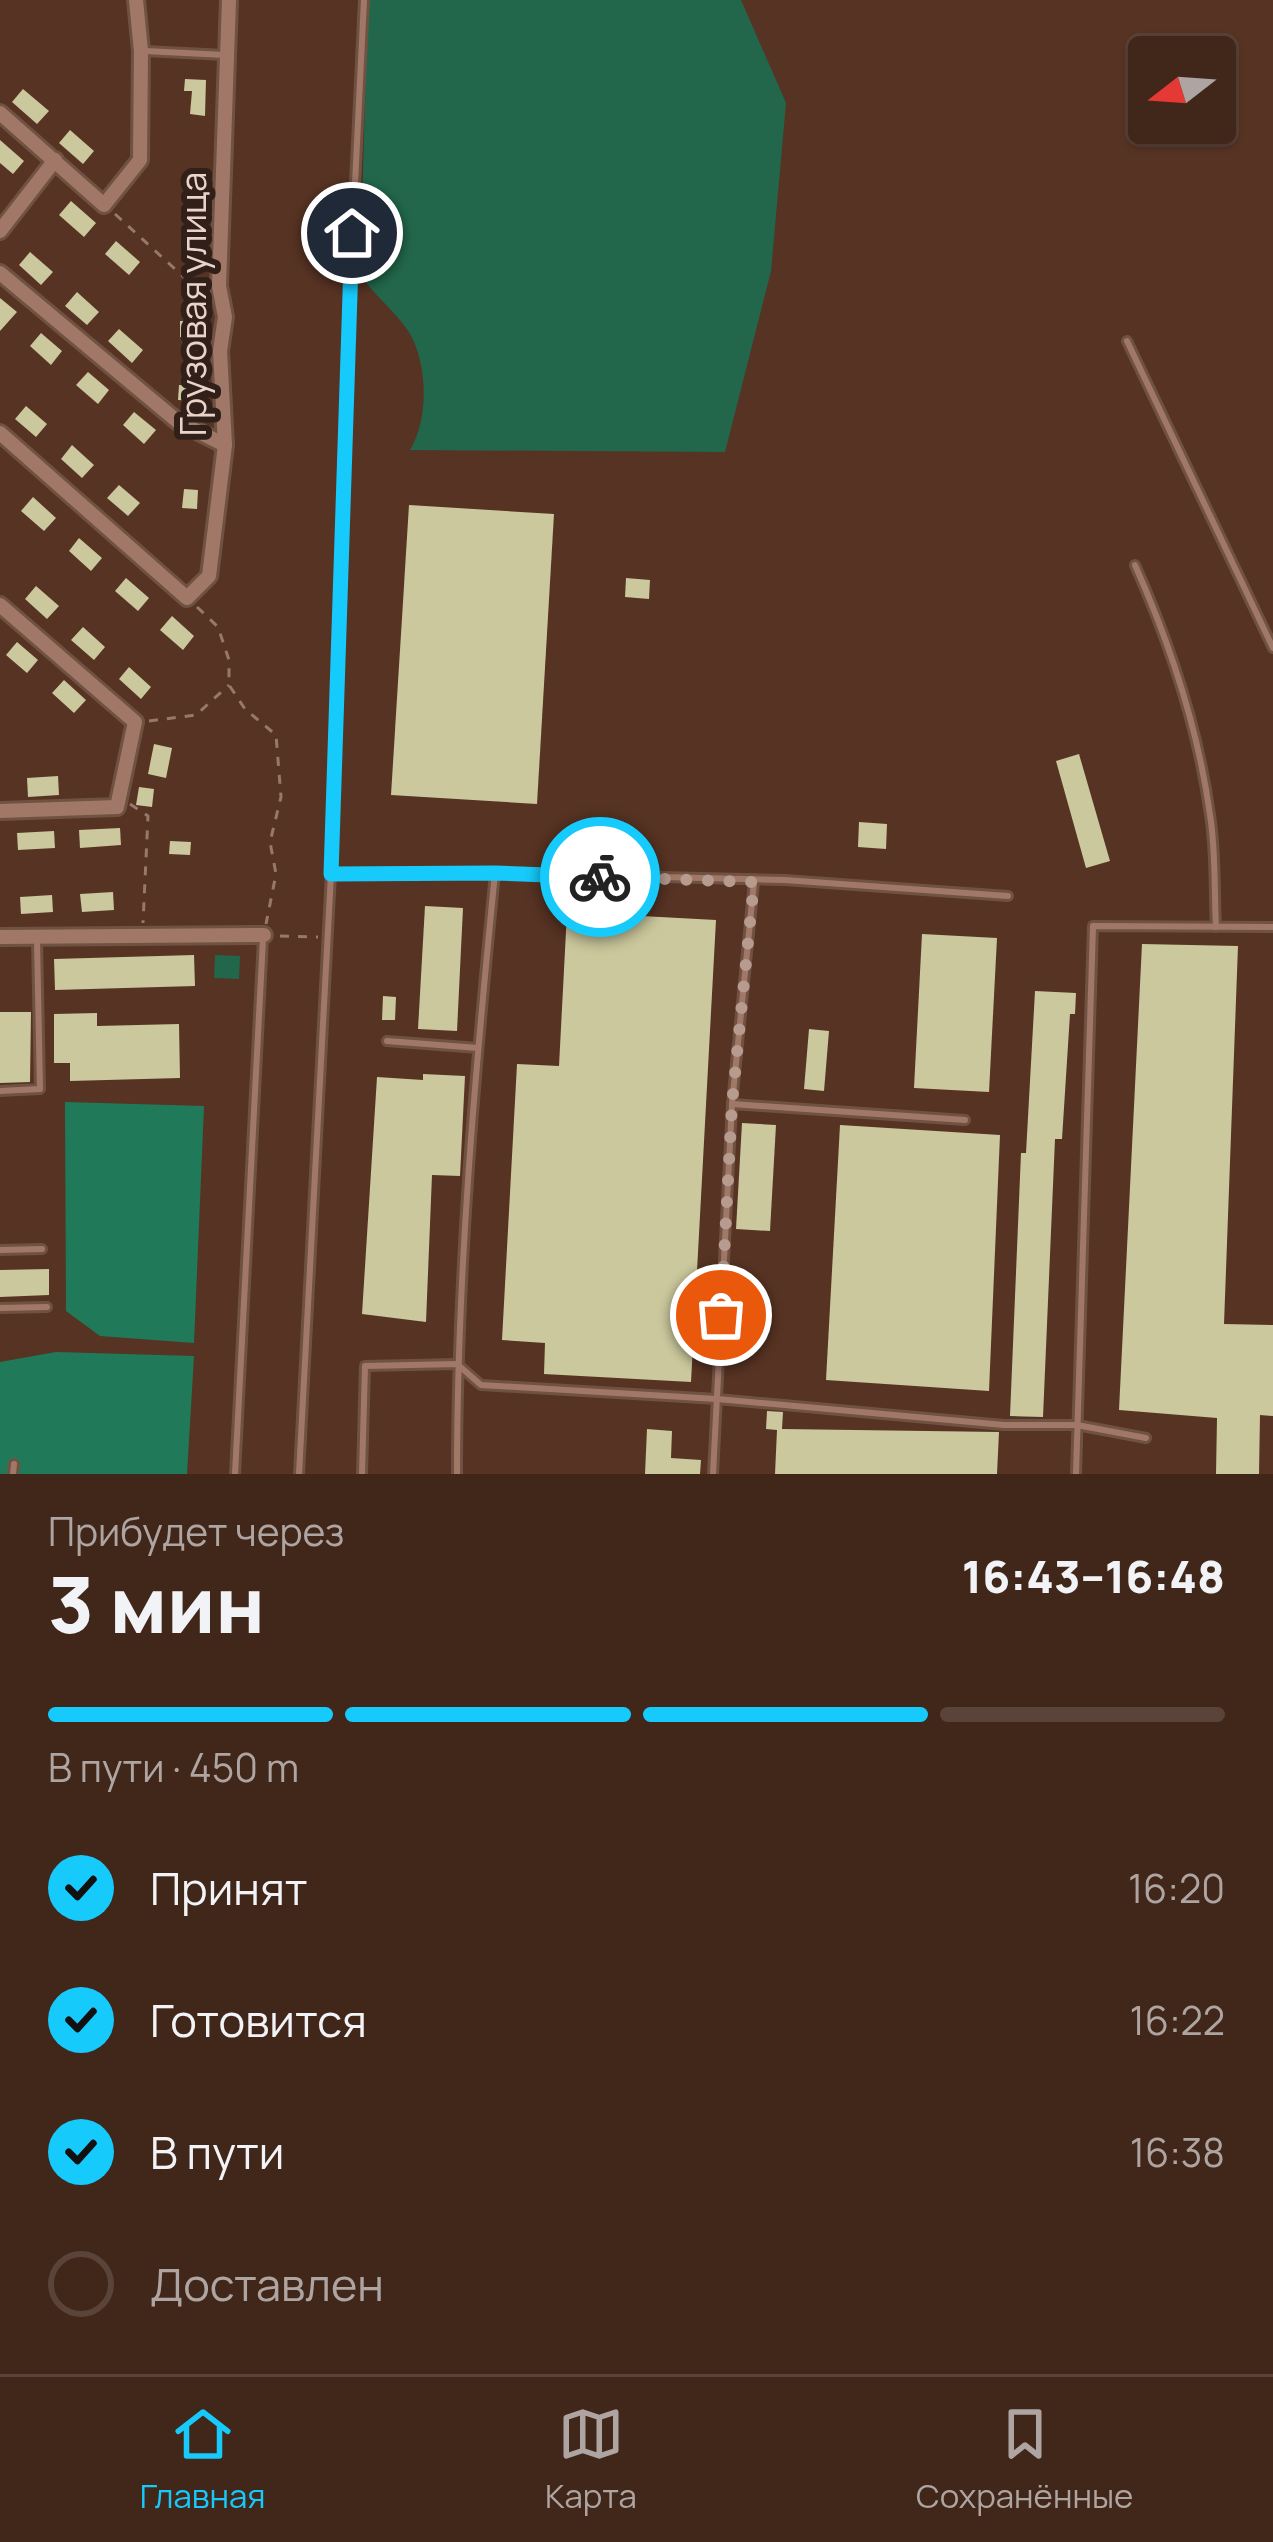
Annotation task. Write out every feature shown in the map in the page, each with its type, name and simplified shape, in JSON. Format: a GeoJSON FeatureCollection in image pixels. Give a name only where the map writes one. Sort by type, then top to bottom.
{"type":"FeatureCollection","features":[{"type":"Feature","properties":{"kind":"street"},"geometry":{"type":"LineString","coordinates":[[0,113],[104,205],[140,160],[141,51],[136,0]]}},
{"type":"Feature","properties":{"kind":"street","name":"Грузовая улица"},"geometry":{"type":"LineString","coordinates":[[187,598],[209,576],[225,445],[220,351],[224,317],[219,286],[229,0]]}},
{"type":"Feature","properties":{"kind":"street"},"geometry":{"type":"LineString","coordinates":[[0,231],[55,160]]}},
{"type":"Feature","properties":{"kind":"street"},"geometry":{"type":"LineString","coordinates":[[0,273],[177,421],[225,445]]}},
{"type":"Feature","properties":{"kind":"street"},"geometry":{"type":"LineString","coordinates":[[0,433],[187,598]]}},
{"type":"Feature","properties":{"kind":"street"},"geometry":{"type":"LineString","coordinates":[[0,605],[135,722],[118,802],[0,812]]}},
{"type":"Feature","properties":{"kind":"street"},"geometry":{"type":"LineString","coordinates":[[0,938],[264,935]]}},
{"type":"Feature","properties":{"kind":"lane"},"geometry":{"type":"LineString","coordinates":[[298,1474],[331,874],[348,326],[364,0]]}},
{"type":"Feature","properties":{"kind":"lane"},"geometry":{"type":"LineString","coordinates":[[141,51],[225,55]]}},
{"type":"Feature","properties":{"kind":"lane"},"geometry":{"type":"LineString","coordinates":[[1127,341],[1273,648]]}},
{"type":"Feature","properties":{"kind":"lane"},"geometry":{"type":"LineString","coordinates":[[1135,565],[1190,707],[1211,818],[1216,927]]}},
{"type":"Feature","properties":{"kind":"lane"},"geometry":{"type":"LineString","coordinates":[[457,1474],[457,1364],[495,873]]}},
{"type":"Feature","properties":{"kind":"lane"},"geometry":{"type":"LineString","coordinates":[[331,874],[785,880],[1008,896]]}},
{"type":"Feature","properties":{"kind":"lane"},"geometry":{"type":"LineString","coordinates":[[713,1474],[732,1104],[754,882]]}},
{"type":"Feature","properties":{"kind":"lane"},"geometry":{"type":"LineString","coordinates":[[1076,1474],[1093,926],[1273,927]]}},
{"type":"Feature","properties":{"kind":"lane"},"geometry":{"type":"LineString","coordinates":[[235,1474],[264,935]]}},
{"type":"Feature","properties":{"kind":"lane"},"geometry":{"type":"LineString","coordinates":[[0,1090],[40,1089],[38,937]]}},
{"type":"Feature","properties":{"kind":"lane"},"geometry":{"type":"LineString","coordinates":[[386,1041],[478,1048]]}},
{"type":"Feature","properties":{"kind":"lane"},"geometry":{"type":"LineString","coordinates":[[732,1104],[965,1120]]}},
{"type":"Feature","properties":{"kind":"lane"},"geometry":{"type":"LineString","coordinates":[[0,1250],[42,1249]]}},
{"type":"Feature","properties":{"kind":"lane"},"geometry":{"type":"LineString","coordinates":[[0,1309],[47,1306]]}},
{"type":"Feature","properties":{"kind":"lane"},"geometry":{"type":"LineString","coordinates":[[362,1474],[365,1366],[457,1364],[481,1385],[717,1399],[1004,1425],[1077,1425],[1146,1438]]}},
{"type":"Feature","properties":{"kind":"lane"},"geometry":{"type":"LineString","coordinates":[[13,1474],[14,1464]]}},
{"type":"Feature","properties":{"kind":"path"},"geometry":{"type":"LineString","coordinates":[[104,205],[188,280],[219,286]]}},
{"type":"Feature","properties":{"kind":"path"},"geometry":{"type":"LineString","coordinates":[[187,598],[218,627],[229,660],[229,685],[245,709],[276,735],[281,797],[270,842],[276,874],[264,935]]}},
{"type":"Feature","properties":{"kind":"path"},"geometry":{"type":"LineString","coordinates":[[135,722],[196,716],[229,685]]}},
{"type":"Feature","properties":{"kind":"path"},"geometry":{"type":"LineString","coordinates":[[118,802],[148,816],[142,936]]}},
{"type":"Feature","properties":{"kind":"path"},"geometry":{"type":"LineString","coordinates":[[283,936],[327,937]]}},
{"type":"Feature","properties":{"kind":"green space"},"geometry":{"type":"Polygon","coordinates":[[[368,0],[741,0],[786,103],[771,271],[725,452],[410,450],[423,407],[420,360],[409,332],[360,275],[368,0]]]}},
{"type":"Feature","properties":{"kind":"green space"},"geometry":{"type":"Polygon","coordinates":[[[215,955],[240,956],[239,979],[214,978],[215,955]]]}},
{"type":"Feature","properties":{"kind":"green space"},"geometry":{"type":"Polygon","coordinates":[[[65,1102],[204,1106],[194,1343],[100,1336],[66,1311],[65,1102]]]}},
{"type":"Feature","properties":{"kind":"green space"},"geometry":{"type":"Polygon","coordinates":[[[56,1352],[194,1356],[187,1474],[0,1474],[0,1362],[56,1352]]]}},
{"type":"Feature","properties":{"kind":"building"},"geometry":{"type":"Polygon","coordinates":[[[185,79],[206,80],[205,116],[190,114],[192,91],[184,91],[185,79]]]}},
{"type":"Feature","properties":{"kind":"building"},"geometry":{"type":"Polygon","coordinates":[[[23,89],[49,111],[37,124],[12,102],[23,89]]]}},
{"type":"Feature","properties":{"kind":"building"},"geometry":{"type":"Polygon","coordinates":[[[70,130],[94,151],[83,164],[59,143],[70,130]]]}},
{"type":"Feature","properties":{"kind":"building"},"geometry":{"type":"Polygon","coordinates":[[[0,140],[24,161],[13,174],[0,163],[0,140]]]}},
{"type":"Feature","properties":{"kind":"building"},"geometry":{"type":"Polygon","coordinates":[[[71,201],[96,223],[84,237],[59,215],[71,201]]]}},
{"type":"Feature","properties":{"kind":"building"},"geometry":{"type":"Polygon","coordinates":[[[116,241],[140,262],[129,275],[105,254],[116,241]]]}},
{"type":"Feature","properties":{"kind":"building"},"geometry":{"type":"Polygon","coordinates":[[[30,252],[53,272],[41,285],[19,265],[30,252]]]}},
{"type":"Feature","properties":{"kind":"building"},"geometry":{"type":"Polygon","coordinates":[[[77,292],[99,312],[87,325],[65,306],[77,292]]]}},
{"type":"Feature","properties":{"kind":"building"},"geometry":{"type":"Polygon","coordinates":[[[0,298],[17,312],[0,331],[0,298]]]}},
{"type":"Feature","properties":{"kind":"building"},"geometry":{"type":"Polygon","coordinates":[[[180,321],[199,321],[199,338],[180,337],[180,321]]]}},
{"type":"Feature","properties":{"kind":"building"},"geometry":{"type":"Polygon","coordinates":[[[119,329],[143,350],[132,363],[108,341],[119,329]]]}},
{"type":"Feature","properties":{"kind":"building"},"geometry":{"type":"Polygon","coordinates":[[[41,333],[62,351],[51,365],[30,346],[41,333]]]}},
{"type":"Feature","properties":{"kind":"building"},"geometry":{"type":"Polygon","coordinates":[[[88,372],[109,390],[98,404],[76,385],[88,372]]]}},
{"type":"Feature","properties":{"kind":"building"},"geometry":{"type":"Polygon","coordinates":[[[179,385],[199,386],[199,401],[178,400],[179,385]]]}},
{"type":"Feature","properties":{"kind":"building"},"geometry":{"type":"Polygon","coordinates":[[[26,406],[47,424],[36,437],[15,419],[26,406]]]}},
{"type":"Feature","properties":{"kind":"building"},"geometry":{"type":"Polygon","coordinates":[[[134,412],[156,430],[144,444],[123,425],[134,412]]]}},
{"type":"Feature","properties":{"kind":"building"},"geometry":{"type":"Polygon","coordinates":[[[72,445],[94,465],[82,478],[61,459],[72,445]]]}},
{"type":"Feature","properties":{"kind":"building"},"geometry":{"type":"Polygon","coordinates":[[[119,485],[140,503],[128,516],[107,498],[119,485]]]}},
{"type":"Feature","properties":{"kind":"building"},"geometry":{"type":"Polygon","coordinates":[[[184,489],[198,490],[197,509],[182,508],[184,489]]]}},
{"type":"Feature","properties":{"kind":"building"},"geometry":{"type":"Polygon","coordinates":[[[33,497],[56,518],[44,531],[21,511],[33,497]]]}},
{"type":"Feature","properties":{"kind":"building"},"geometry":{"type":"Polygon","coordinates":[[[409,505],[554,514],[537,804],[391,795],[409,505]]]}},
{"type":"Feature","properties":{"kind":"building"},"geometry":{"type":"Polygon","coordinates":[[[79,538],[102,558],[91,571],[69,551],[79,538]]]}},
{"type":"Feature","properties":{"kind":"building"},"geometry":{"type":"Polygon","coordinates":[[[126,578],[149,598],[138,611],[115,591],[126,578]]]}},
{"type":"Feature","properties":{"kind":"building"},"geometry":{"type":"Polygon","coordinates":[[[626,578],[650,580],[649,599],[625,597],[626,578]]]}},
{"type":"Feature","properties":{"kind":"building"},"geometry":{"type":"Polygon","coordinates":[[[36,586],[59,606],[47,619],[25,599],[36,586]]]}},
{"type":"Feature","properties":{"kind":"building"},"geometry":{"type":"Polygon","coordinates":[[[172,616],[194,636],[183,650],[160,630],[172,616]]]}},
{"type":"Feature","properties":{"kind":"building"},"geometry":{"type":"Polygon","coordinates":[[[83,627],[105,647],[94,660],[71,640],[83,627]]]}},
{"type":"Feature","properties":{"kind":"building"},"geometry":{"type":"Polygon","coordinates":[[[17,642],[38,660],[27,673],[6,655],[17,642]]]}},
{"type":"Feature","properties":{"kind":"building"},"geometry":{"type":"Polygon","coordinates":[[[129,667],[151,687],[141,699],[119,679],[129,667]]]}},
{"type":"Feature","properties":{"kind":"building"},"geometry":{"type":"Polygon","coordinates":[[[64,680],[86,700],[74,713],[52,693],[64,680]]]}},
{"type":"Feature","properties":{"kind":"building"},"geometry":{"type":"Polygon","coordinates":[[[154,744],[172,748],[166,778],[148,774],[154,744]]]}},
{"type":"Feature","properties":{"kind":"building"},"geometry":{"type":"Polygon","coordinates":[[[1079,754],[1110,861],[1086,868],[1056,761],[1079,754]]]}},
{"type":"Feature","properties":{"kind":"building"},"geometry":{"type":"Polygon","coordinates":[[[58,776],[59,795],[28,797],[27,778],[58,776]]]}},
{"type":"Feature","properties":{"kind":"building"},"geometry":{"type":"Polygon","coordinates":[[[139,787],[154,789],[152,807],[136,805],[139,787]]]}},
{"type":"Feature","properties":{"kind":"building"},"geometry":{"type":"Polygon","coordinates":[[[859,822],[887,824],[886,849],[858,847],[859,822]]]}},
{"type":"Feature","properties":{"kind":"building"},"geometry":{"type":"Polygon","coordinates":[[[120,828],[121,845],[80,848],[79,830],[120,828]]]}},
{"type":"Feature","properties":{"kind":"building"},"geometry":{"type":"Polygon","coordinates":[[[54,831],[55,848],[18,850],[17,833],[54,831]]]}},
{"type":"Feature","properties":{"kind":"building"},"geometry":{"type":"Polygon","coordinates":[[[170,841],[191,842],[190,855],[169,854],[170,841]]]}},
{"type":"Feature","properties":{"kind":"building"},"geometry":{"type":"Polygon","coordinates":[[[113,892],[114,910],[82,912],[80,894],[113,892]]]}},
{"type":"Feature","properties":{"kind":"building"},"geometry":{"type":"Polygon","coordinates":[[[52,895],[53,912],[21,914],[20,897],[52,895]]]}},
{"type":"Feature","properties":{"kind":"building"},"geometry":{"type":"Polygon","coordinates":[[[425,906],[463,908],[457,1031],[418,1029],[425,906]]]}},
{"type":"Feature","properties":{"kind":"building"},"geometry":{"type":"Polygon","coordinates":[[[567,912],[716,920],[691,1382],[544,1374],[545,1343],[502,1340],[517,1064],[559,1066],[567,912]]]}},
{"type":"Feature","properties":{"kind":"building"},"geometry":{"type":"Polygon","coordinates":[[[922,934],[997,938],[989,1092],[914,1088],[922,934]]]}},
{"type":"Feature","properties":{"kind":"building"},"geometry":{"type":"Polygon","coordinates":[[[1142,944],[1238,946],[1224,1324],[1273,1325],[1273,1416],[1260,1415],[1259,1474],[1216,1474],[1217,1418],[1119,1410],[1142,944]]]}},
{"type":"Feature","properties":{"kind":"building"},"geometry":{"type":"Polygon","coordinates":[[[194,955],[195,986],[55,990],[54,959],[194,955]]]}},
{"type":"Feature","properties":{"kind":"building"},"geometry":{"type":"Polygon","coordinates":[[[1035,991],[1076,993],[1075,1014],[1070,1014],[1062,1139],[1055,1139],[1043,1417],[1010,1416],[1021,1153],[1026,1153],[1035,991]]]}},
{"type":"Feature","properties":{"kind":"building"},"geometry":{"type":"Polygon","coordinates":[[[383,996],[396,997],[395,1020],[382,1020],[383,996]]]}},
{"type":"Feature","properties":{"kind":"building"},"geometry":{"type":"Polygon","coordinates":[[[0,1012],[31,1012],[30,1082],[0,1083],[0,1012]]]}},
{"type":"Feature","properties":{"kind":"building"},"geometry":{"type":"Polygon","coordinates":[[[97,1013],[97,1026],[179,1024],[180,1078],[70,1081],[70,1063],[54,1063],[54,1014],[97,1013]]]}},
{"type":"Feature","properties":{"kind":"building"},"geometry":{"type":"Polygon","coordinates":[[[809,1029],[829,1031],[824,1091],[804,1089],[809,1029]]]}},
{"type":"Feature","properties":{"kind":"building"},"geometry":{"type":"Polygon","coordinates":[[[423,1074],[465,1076],[460,1176],[432,1175],[426,1322],[362,1314],[377,1077],[423,1080],[423,1074]]]}},
{"type":"Feature","properties":{"kind":"building"},"geometry":{"type":"Polygon","coordinates":[[[742,1123],[776,1125],[770,1231],[736,1229],[742,1123]]]}},
{"type":"Feature","properties":{"kind":"building"},"geometry":{"type":"Polygon","coordinates":[[[840,1125],[1000,1135],[989,1391],[826,1380],[840,1125]]]}},
{"type":"Feature","properties":{"kind":"building"},"geometry":{"type":"Polygon","coordinates":[[[49,1269],[49,1295],[0,1297],[0,1270],[49,1269]]]}},
{"type":"Feature","properties":{"kind":"building"},"geometry":{"type":"Polygon","coordinates":[[[767,1411],[783,1412],[782,1429],[999,1432],[997,1474],[775,1474],[777,1430],[766,1429],[767,1411]]]}},
{"type":"Feature","properties":{"kind":"building"},"geometry":{"type":"Polygon","coordinates":[[[647,1429],[672,1431],[671,1458],[701,1460],[700,1474],[645,1474],[647,1429]]]}},
{"type":"Feature","properties":{"kind":"way so far"},"geometry":{"type":"LineString","coordinates":[[600,877],[754,882],[732,1104],[721,1315]]}},
{"type":"Feature","properties":{"kind":"route"},"geometry":{"type":"LineString","coordinates":[[352,233],[331,874],[600,877]]}}]}
